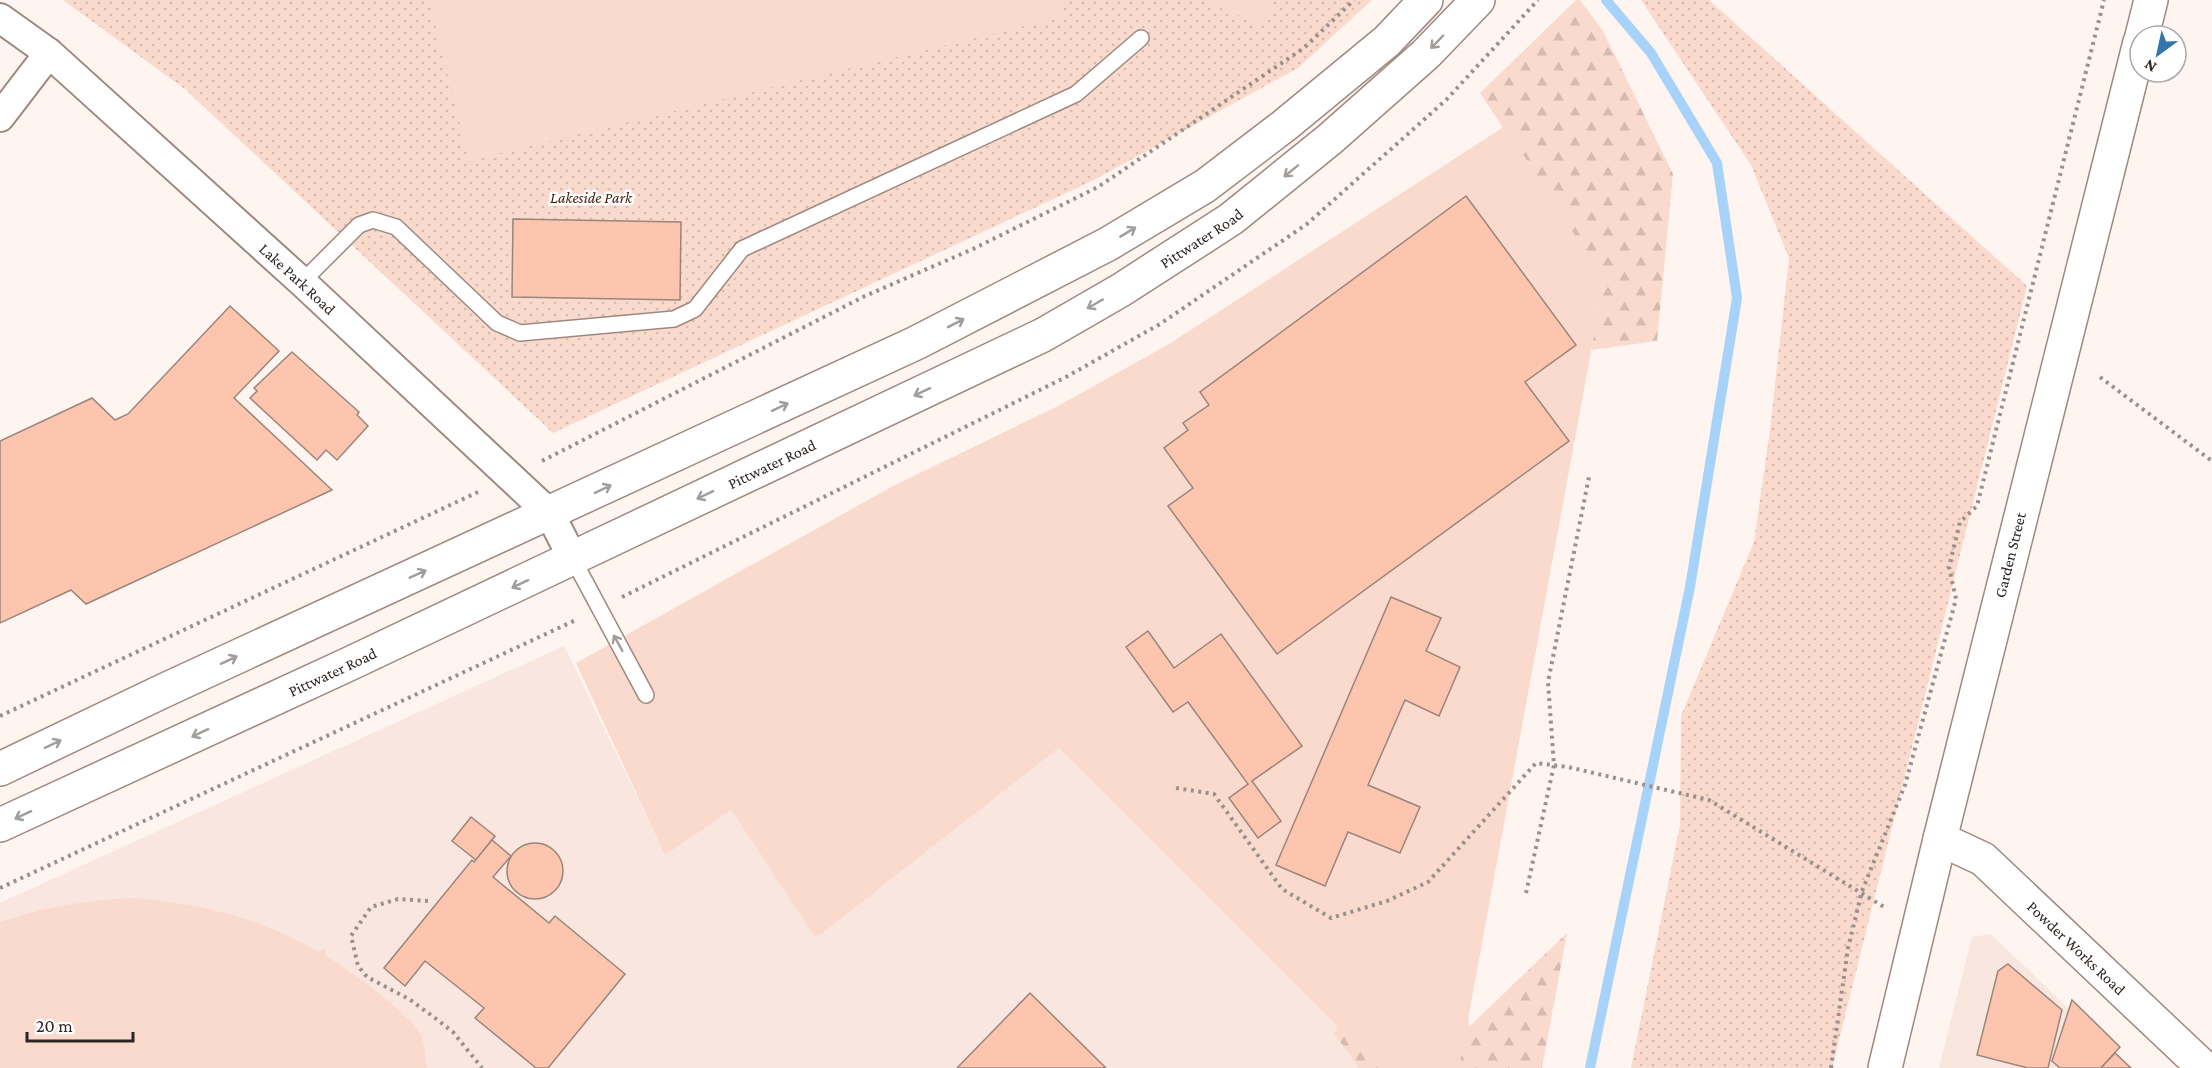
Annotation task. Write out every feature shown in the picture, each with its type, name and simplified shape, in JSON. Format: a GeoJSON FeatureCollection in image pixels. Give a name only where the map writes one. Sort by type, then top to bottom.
{"type":"FeatureCollection","features":[{"type":"Feature","properties":{"kind":"main road"},"geometry":{"type":"LineString","coordinates":[[0,769],[173,686],[550,514],[916,343],[1108,244],[1205,186],[1387,41],[1426,0]]}},
{"type":"Feature","properties":{"kind":"main road","name":"Pittwater Road"},"geometry":{"type":"LineString","coordinates":[[0,825],[573,559],[1043,335],[1121,290],[1231,219],[1330,139],[1426,54],[1478,0]]}},
{"type":"Feature","properties":{"kind":"main road"},"geometry":{"type":"LineString","coordinates":[[2145,24],[2151,0]]}},
{"type":"Feature","properties":{"kind":"main road","name":"Garden Street"},"geometry":{"type":"LineString","coordinates":[[1885,1068],[1940,839],[2129,84]]}},
{"type":"Feature","properties":{"kind":"main road","name":"Powder Works Road"},"geometry":{"type":"LineString","coordinates":[[1940,839],[1983,859],[2204,1068]]}},
{"type":"Feature","properties":{"kind":"street","name":"Lake Park Road"},"geometry":{"type":"LineString","coordinates":[[0,18],[49,53],[302,282],[512,478],[550,514],[573,559]]}},
{"type":"Feature","properties":{"kind":"street"},"geometry":{"type":"LineString","coordinates":[[0,117],[49,53]]}},
{"type":"Feature","properties":{"kind":"lane"},"geometry":{"type":"LineString","coordinates":[[302,282],[359,225],[374,219],[396,227],[497,323],[520,333],[674,319],[695,309],[742,249],[1076,94],[1141,38]]}},
{"type":"Feature","properties":{"kind":"lane"},"geometry":{"type":"LineString","coordinates":[[573,559],[646,695]]}},
{"type":"Feature","properties":{"kind":"path"},"geometry":{"type":"LineString","coordinates":[[0,716],[438,509],[512,478],[865,296],[973,249],[1098,187],[1304,48],[1354,0]]}},
{"type":"Feature","properties":{"kind":"path"},"geometry":{"type":"LineString","coordinates":[[1831,1068],[1848,948],[1862,891],[1905,785],[1956,599],[1949,567],[1960,522],[1977,506],[2104,0]]}},
{"type":"Feature","properties":{"kind":"path"},"geometry":{"type":"LineString","coordinates":[[2100,377],[2212,461]]}},
{"type":"Feature","properties":{"kind":"path"},"geometry":{"type":"LineString","coordinates":[[1526,893],[1554,765],[1548,682],[1589,477]]}},
{"type":"Feature","properties":{"kind":"path"},"geometry":{"type":"LineString","coordinates":[[1176,788],[1214,794],[1282,889],[1331,918],[1387,902],[1428,882],[1536,763],[1568,767],[1709,800],[1862,891],[1884,907]]}},
{"type":"Feature","properties":{"kind":"path"},"geometry":{"type":"LineString","coordinates":[[428,902],[398,899],[371,908],[351,936],[358,966],[367,977],[409,999],[453,1032],[482,1068]]}},
{"type":"Feature","properties":{"kind":"shaded area"},"geometry":{"type":"Polygon","coordinates":[[[564,646],[665,854],[731,810],[816,938],[1059,748],[1379,1068],[0,1068],[0,903],[564,646]]]}},
{"type":"Feature","properties":{"kind":"shaded area"},"geometry":{"type":"Polygon","coordinates":[[[1991,934],[2130,1068],[1939,1068],[1972,937],[1991,934]]]}},
{"type":"Feature","properties":{"kind":"green space","name":"Lakeside Park"},"geometry":{"type":"Polygon","coordinates":[[[63,0],[1372,0],[1298,68],[1094,180],[553,433],[186,90],[63,0]]]}},
{"type":"Feature","properties":{"kind":"green space"},"geometry":{"type":"Polygon","coordinates":[[[429,0],[1061,0],[1065,16],[469,161],[429,0]]]}},
{"type":"Feature","properties":{"kind":"green space"},"geometry":{"type":"Polygon","coordinates":[[[1202,0],[1275,0],[1264,26],[1202,0]]]}},
{"type":"Feature","properties":{"kind":"green space"},"geometry":{"type":"Polygon","coordinates":[[[1576,0],[1580,0],[1603,31],[1673,174],[1657,341],[1591,350],[1604,281],[1480,93],[1576,0]]]}},
{"type":"Feature","properties":{"kind":"green space"},"geometry":{"type":"Polygon","coordinates":[[[1641,0],[1709,0],[2027,286],[1832,1068],[1631,1068],[1680,825],[1681,716],[1754,542],[1770,430],[1789,258],[1751,165],[1641,0]]]}},
{"type":"Feature","properties":{"kind":"green space"},"geometry":{"type":"Polygon","coordinates":[[[1505,126],[1604,281],[1459,1068],[1379,1068],[1059,748],[816,938],[731,810],[665,855],[576,663],[893,486],[1058,406],[1169,344],[1505,126]]]}},
{"type":"Feature","properties":{"kind":"green space"},"geometry":{"type":"Polygon","coordinates":[[[134,898],[182,904],[228,914],[273,929],[317,951],[325,949],[326,956],[378,993],[414,1026],[421,1035],[427,1068],[0,1068],[0,922],[66,905],[134,898]]]}},
{"type":"Feature","properties":{"kind":"green space"},"geometry":{"type":"Polygon","coordinates":[[[1458,900],[1469,1027],[1567,933],[1542,1068],[1359,1068],[1334,1033],[1379,947],[1458,900]]]}},
{"type":"Feature","properties":{"kind":"building"},"geometry":{"type":"Polygon","coordinates":[[[1466,196],[1576,345],[1525,382],[1569,441],[1277,654],[1168,506],[1193,488],[1164,448],[1188,430],[1183,423],[1209,405],[1200,392],[1466,196]]]}},
{"type":"Feature","properties":{"kind":"building"},"geometry":{"type":"Polygon","coordinates":[[[513,219],[681,222],[680,300],[512,297],[513,219]]]}},
{"type":"Feature","properties":{"kind":"building"},"geometry":{"type":"Polygon","coordinates":[[[230,306],[279,351],[234,398],[332,490],[86,604],[71,590],[0,623],[0,441],[92,398],[115,420],[128,414],[230,306]]]}},
{"type":"Feature","properties":{"kind":"building"},"geometry":{"type":"Polygon","coordinates":[[[292,352],[359,412],[357,415],[368,426],[337,460],[326,450],[317,460],[250,398],[257,391],[254,388],[292,352]]]}},
{"type":"Feature","properties":{"kind":"building"},"geometry":{"type":"Polygon","coordinates":[[[1391,597],[1441,618],[1426,651],[1460,667],[1439,716],[1405,700],[1368,785],[1420,807],[1400,853],[1348,832],[1325,886],[1276,865],[1391,597]]]}},
{"type":"Feature","properties":{"kind":"building"},"geometry":{"type":"Polygon","coordinates":[[[1148,631],[1174,668],[1221,634],[1302,746],[1252,781],[1281,821],[1258,838],[1229,798],[1248,784],[1188,702],[1173,712],[1126,647],[1148,631]]]}},
{"type":"Feature","properties":{"kind":"building"},"geometry":{"type":"Polygon","coordinates":[[[471,817],[495,836],[476,860],[452,841],[471,817]]]}},
{"type":"Feature","properties":{"kind":"building"},"geometry":{"type":"Polygon","coordinates":[[[492,840],[511,856],[493,877],[549,923],[555,916],[625,974],[548,1068],[536,1068],[475,1018],[484,1008],[425,961],[405,986],[384,968],[472,860],[474,862],[492,840]]]}},
{"type":"Feature","properties":{"kind":"building"},"geometry":{"type":"Polygon","coordinates":[[[529,843],[541,843],[555,851],[563,865],[561,882],[555,891],[541,899],[529,899],[512,887],[507,877],[507,865],[519,848],[529,843]]]}},
{"type":"Feature","properties":{"kind":"building"},"geometry":{"type":"Polygon","coordinates":[[[2008,964],[2062,1010],[2048,1068],[2028,1068],[1977,1055],[1998,971],[2008,964]]]}},
{"type":"Feature","properties":{"kind":"building"},"geometry":{"type":"Polygon","coordinates":[[[1030,993],[1106,1068],[957,1068],[1030,993]]]}},
{"type":"Feature","properties":{"kind":"building"},"geometry":{"type":"Polygon","coordinates":[[[2072,1000],[2120,1047],[2101,1068],[2060,1068],[2052,1061],[2072,1000]]]}},
{"type":"Feature","properties":{"kind":"building"},"geometry":{"type":"Polygon","coordinates":[[[2115,1053],[2131,1068],[2101,1068],[2115,1053]]]}},
{"type":"Feature","properties":{"kind":"waterway"},"geometry":{"type":"LineString","coordinates":[[1590,1068],[1690,587],[1737,298],[1717,163],[1651,53],[1606,0]]}}]}
